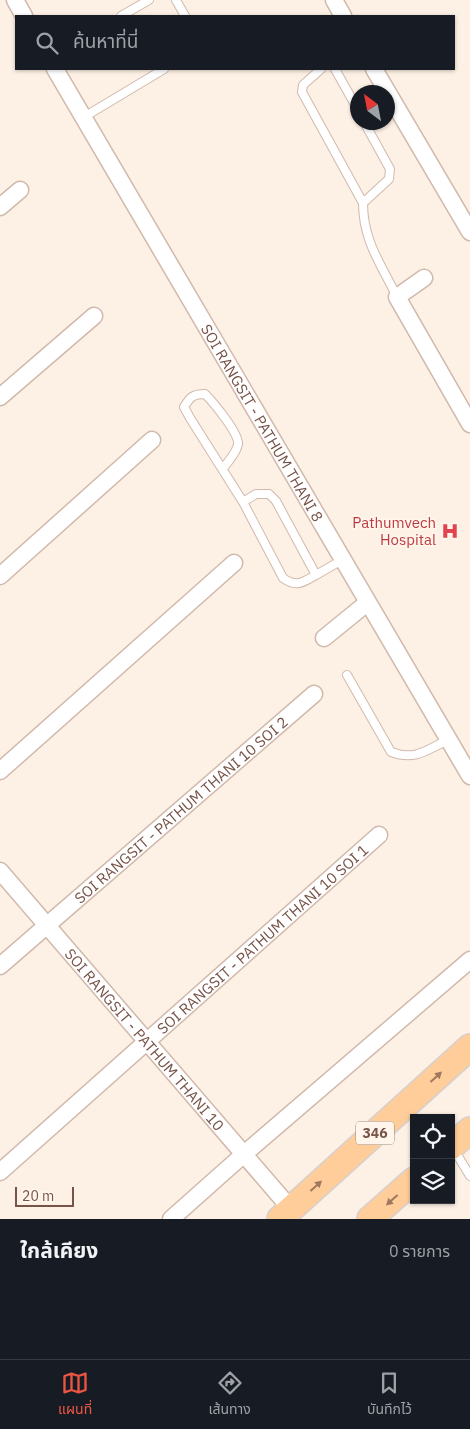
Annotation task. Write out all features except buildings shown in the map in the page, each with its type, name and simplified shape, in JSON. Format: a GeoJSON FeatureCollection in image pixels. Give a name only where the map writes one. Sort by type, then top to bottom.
{"type":"FeatureCollection","features":[{"type":"Feature","properties":{"kind":"main road","name":"346"},"geometry":{"type":"LineString","coordinates":[[285,1214],[470,1047]]}},
{"type":"Feature","properties":{"kind":"main road"},"geometry":{"type":"LineString","coordinates":[[455,1144],[470,1130]]}},
{"type":"Feature","properties":{"kind":"main road"},"geometry":{"type":"LineString","coordinates":[[370,1219],[410,1184]]}},
{"type":"Feature","properties":{"kind":"street"},"geometry":{"type":"LineString","coordinates":[[15,0],[23,15]]}},
{"type":"Feature","properties":{"kind":"street"},"geometry":{"type":"LineString","coordinates":[[334,0],[342,15]]}},
{"type":"Feature","properties":{"kind":"street","name":"SOI RANGSIT - PATHUM THANI 8"},"geometry":{"type":"LineString","coordinates":[[56,70],[470,776]]}},
{"type":"Feature","properties":{"kind":"street"},"geometry":{"type":"LineString","coordinates":[[375,70],[470,232]]}},
{"type":"Feature","properties":{"kind":"street"},"geometry":{"type":"LineString","coordinates":[[0,207],[20,190]]}},
{"type":"Feature","properties":{"kind":"street"},"geometry":{"type":"LineString","coordinates":[[424,278],[397,297],[470,424]]}},
{"type":"Feature","properties":{"kind":"street"},"geometry":{"type":"LineString","coordinates":[[0,397],[94,316]]}},
{"type":"Feature","properties":{"kind":"street"},"geometry":{"type":"LineString","coordinates":[[0,576],[152,440]]}},
{"type":"Feature","properties":{"kind":"street"},"geometry":{"type":"LineString","coordinates":[[0,771],[234,563]]}},
{"type":"Feature","properties":{"kind":"street"},"geometry":{"type":"LineString","coordinates":[[324,638],[367,603]]}},
{"type":"Feature","properties":{"kind":"street","name":"SOI RANGSIT - PATHUM THANI 10 SOI 2"},"geometry":{"type":"LineString","coordinates":[[0,966],[314,694]]}},
{"type":"Feature","properties":{"kind":"street","name":"SOI RANGSIT - PATHUM THANI 10 SOI 1"},"geometry":{"type":"LineString","coordinates":[[0,1172],[379,835]]}},
{"type":"Feature","properties":{"kind":"street","name":"SOI RANGSIT - PATHUM THANI 10"},"geometry":{"type":"LineString","coordinates":[[0,871],[243,1155],[285,1214]]}},
{"type":"Feature","properties":{"kind":"street"},"geometry":{"type":"LineString","coordinates":[[171,1219],[470,960]]}},
{"type":"Feature","properties":{"kind":"lane"},"geometry":{"type":"LineString","coordinates":[[123,15],[150,0]]}},
{"type":"Feature","properties":{"kind":"lane"},"geometry":{"type":"LineString","coordinates":[[176,0],[185,15]]}},
{"type":"Feature","properties":{"kind":"lane"},"geometry":{"type":"LineString","coordinates":[[84,117],[162,70]]}},
{"type":"Feature","properties":{"kind":"lane"},"geometry":{"type":"LineString","coordinates":[[320,70],[303,85],[302,92],[363,203],[363,220],[369,242],[397,297]]}},
{"type":"Feature","properties":{"kind":"lane"},"geometry":{"type":"LineString","coordinates":[[335,70],[350,96]]}},
{"type":"Feature","properties":{"kind":"lane"},"geometry":{"type":"LineString","coordinates":[[363,203],[389,180],[390,169],[368,130]]}},
{"type":"Feature","properties":{"kind":"lane"},"geometry":{"type":"LineString","coordinates":[[223,468],[236,449],[238,444],[236,436],[205,394],[194,394],[188,399],[184,407],[243,502],[283,578],[290,583],[302,583],[342,560]]}},
{"type":"Feature","properties":{"kind":"lane"},"geometry":{"type":"LineString","coordinates":[[243,502],[256,494],[269,494],[276,501],[316,575]]}},
{"type":"Feature","properties":{"kind":"lane"},"geometry":{"type":"LineString","coordinates":[[347,675],[391,752],[403,757],[414,756],[448,740]]}},
{"type":"Feature","properties":{"kind":"lane"},"geometry":{"type":"LineString","coordinates":[[455,1152],[470,1176]]}},
{"type":"Feature","properties":{"kind":"place","name":"Pathumvech Hospital"},"geometry":{"type":"Point","coordinates":[450,531]}}]}
